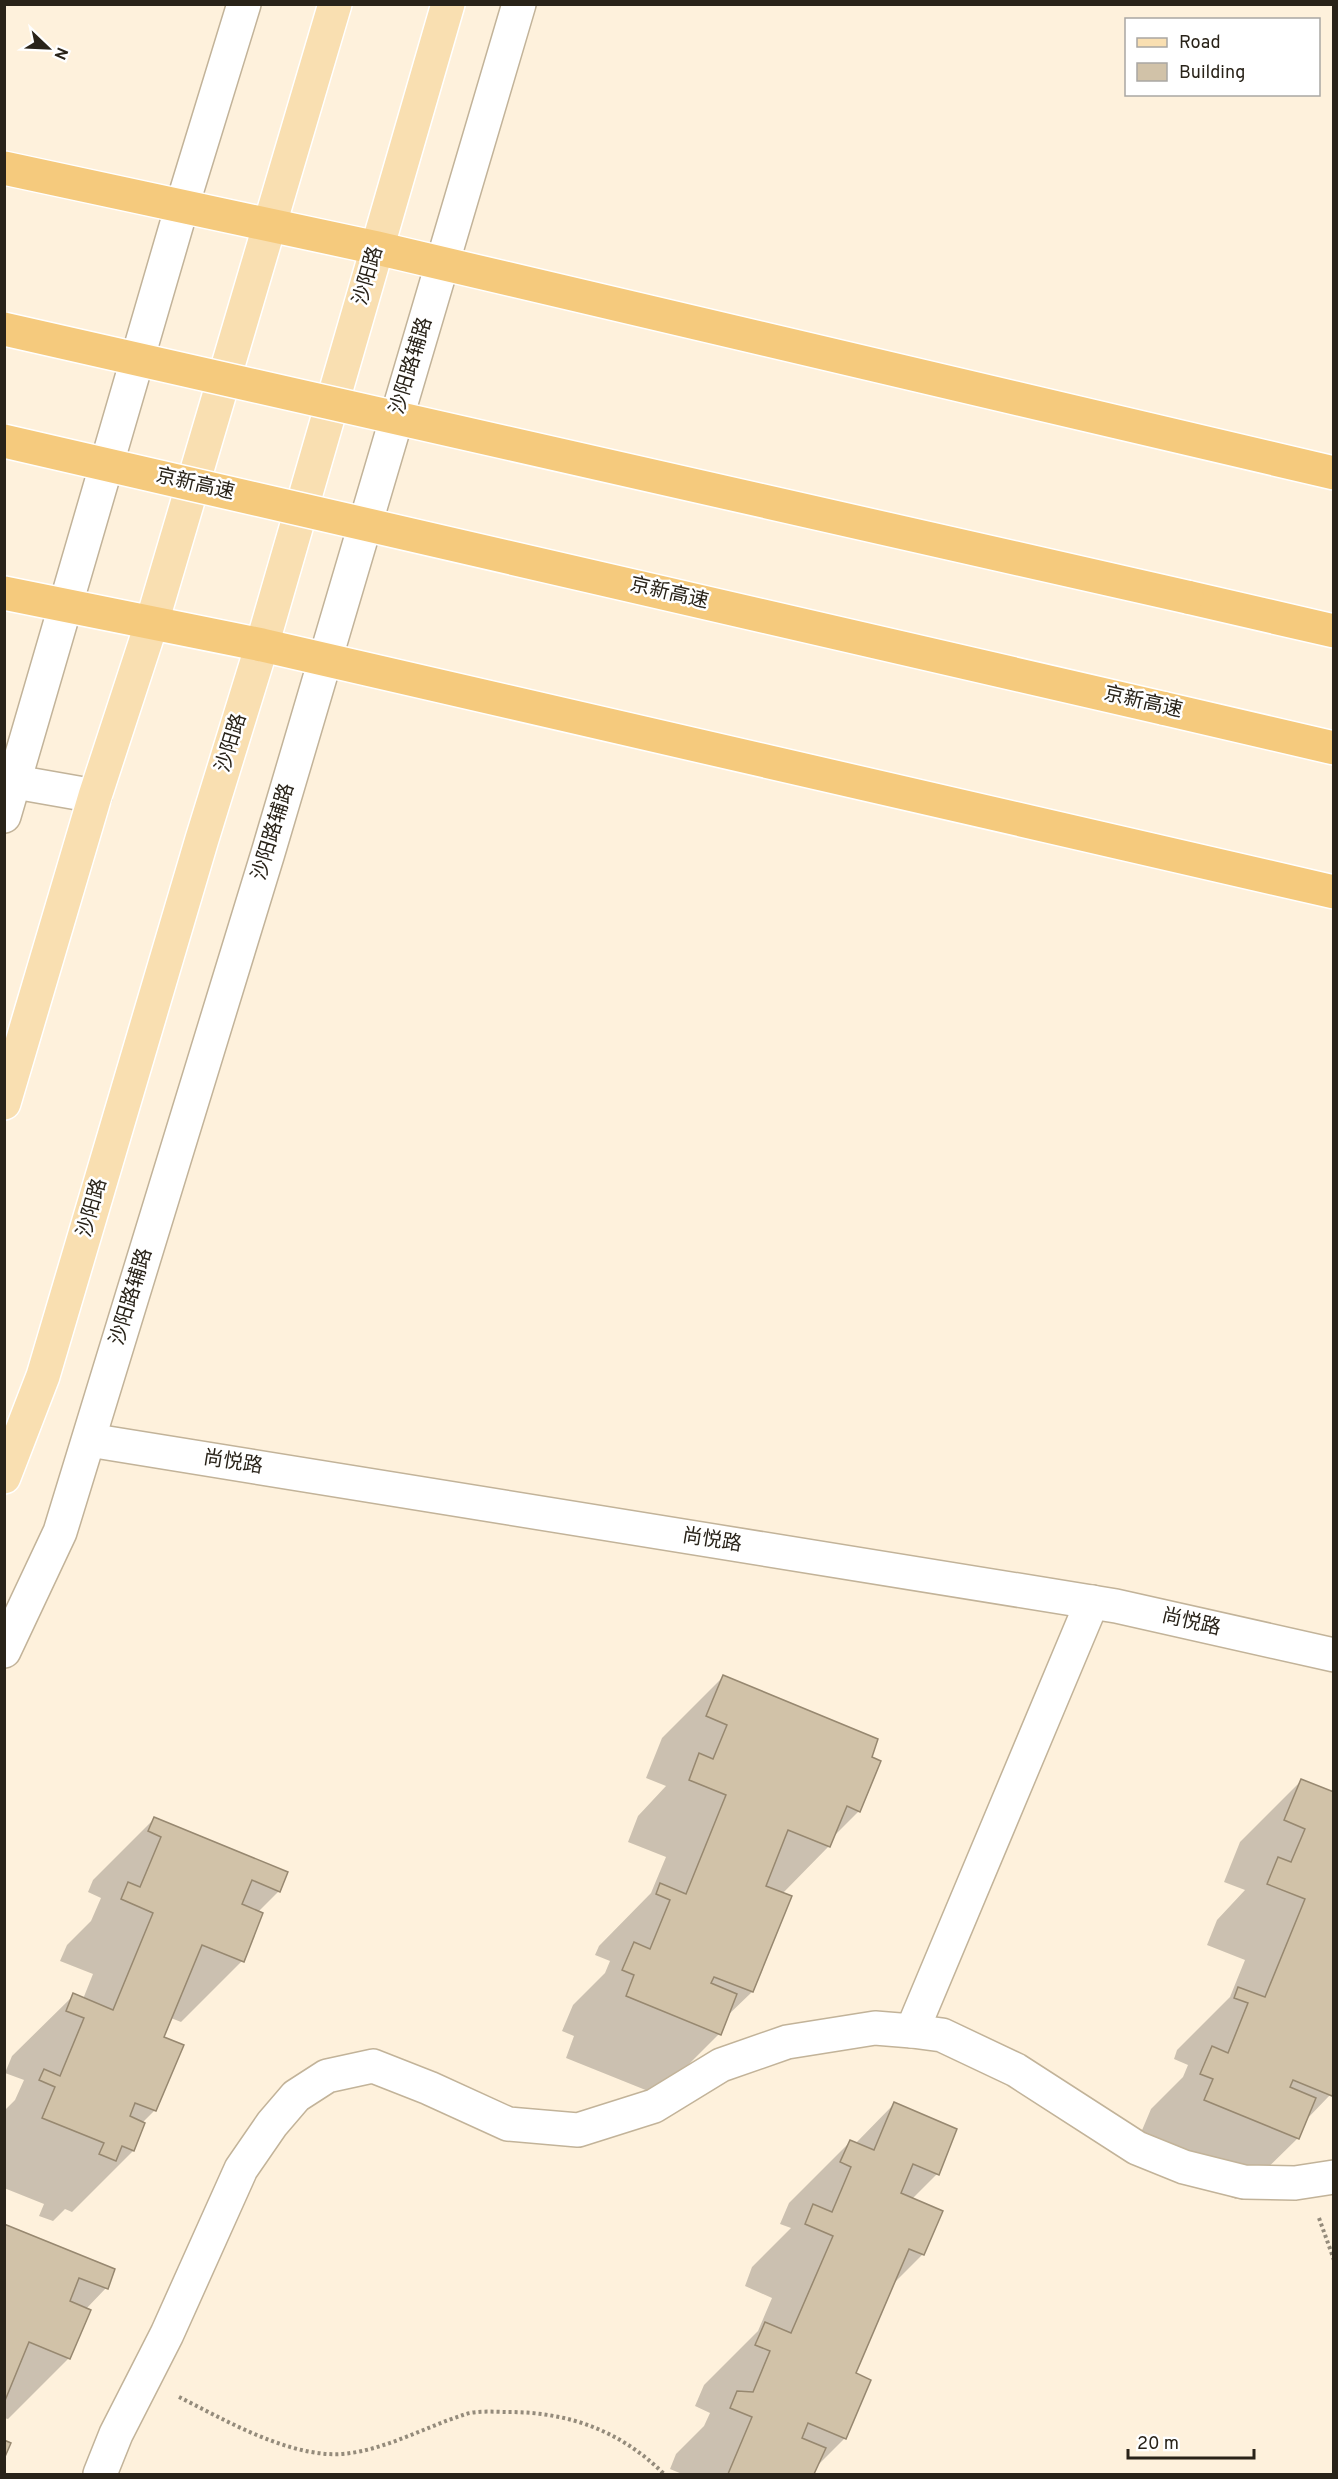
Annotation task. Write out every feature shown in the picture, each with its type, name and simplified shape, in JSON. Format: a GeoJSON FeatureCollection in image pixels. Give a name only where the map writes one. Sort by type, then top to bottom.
{"type":"FeatureCollection","features":[{"type":"Feature","properties":{"kind":"highway"},"geometry":{"type":"LineString","coordinates":[[4,168],[377,248],[1334,473]]}},
{"type":"Feature","properties":{"kind":"highway"},"geometry":{"type":"LineString","coordinates":[[4,329],[1334,631]]}},
{"type":"Feature","properties":{"kind":"highway","name":"京新高速"},"geometry":{"type":"LineString","coordinates":[[4,441],[1334,748]]}},
{"type":"Feature","properties":{"kind":"highway"},"geometry":{"type":"LineString","coordinates":[[4,593],[325,659],[1334,892]]}},
{"type":"Feature","properties":{"kind":"main road"},"geometry":{"type":"LineString","coordinates":[[4,1103],[95,796],[152,622],[335,4]]}},
{"type":"Feature","properties":{"kind":"main road","name":"沙阳路"},"geometry":{"type":"LineString","coordinates":[[4,1477],[44,1376],[262,645],[448,4]]}},
{"type":"Feature","properties":{"kind":"street"},"geometry":{"type":"LineString","coordinates":[[4,816],[10,781],[65,605],[244,4]]}},
{"type":"Feature","properties":{"kind":"street","name":"沙阳路辅路"},"geometry":{"type":"LineString","coordinates":[[4,1651],[60,1532],[89,1440],[325,659],[519,4]]}},
{"type":"Feature","properties":{"kind":"street"},"geometry":{"type":"LineString","coordinates":[[10,781],[95,796]]}},
{"type":"Feature","properties":{"kind":"street","name":"尚悦路"},"geometry":{"type":"LineString","coordinates":[[89,1440],[1092,1602],[1334,1655]]}},
{"type":"Feature","properties":{"kind":"street"},"geometry":{"type":"LineString","coordinates":[[912,2031],[1092,1602]]}},
{"type":"Feature","properties":{"kind":"street"},"geometry":{"type":"LineString","coordinates":[[100,2475],[116,2434],[167,2334],[241,2169],[272,2124],[296,2096],[327,2076],[373,2066],[429,2088],[508,2124],[578,2130],[654,2106],[721,2065],[787,2042],[875,2028],[912,2031],[942,2035],[1016,2070],[1137,2148],[1184,2167],[1244,2182],[1295,2183],[1334,2177]]}},
{"type":"Feature","properties":{"kind":"path"},"geometry":{"type":"LineString","coordinates":[[143,2381],[275,2441],[327,2454],[351,2453],[381,2445],[466,2414],[526,2412],[557,2415],[605,2431],[624,2441],[664,2475]]}},
{"type":"Feature","properties":{"kind":"building"},"geometry":{"type":"Polygon","coordinates":[[[723,1675],[878,1739],[872,1757],[881,1761],[860,1812],[847,1806],[830,1847],[788,1830],[766,1886],[792,1896],[753,1992],[714,1977],[711,1983],[737,1994],[721,2035],[626,1996],[634,1975],[622,1970],[634,1942],[650,1949],[670,1900],[656,1894],[660,1883],[686,1894],[726,1795],[689,1780],[699,1753],[713,1759],[727,1725],[706,1716],[723,1675]]]}},
{"type":"Feature","properties":{"kind":"building"},"geometry":{"type":"Polygon","coordinates":[[[1301,1779],[1334,1792],[1334,2092],[1332,2096],[1293,2080],[1290,2087],[1316,2098],[1299,2139],[1204,2100],[1213,2079],[1200,2074],[1212,2046],[1228,2053],[1248,2003],[1234,1998],[1238,1987],[1265,1997],[1305,1899],[1267,1884],[1278,1857],[1291,1862],[1305,1829],[1284,1820],[1301,1779]]]}},
{"type":"Feature","properties":{"kind":"building"},"geometry":{"type":"Polygon","coordinates":[[[154,1817],[288,1872],[280,1892],[252,1880],[242,1904],[263,1913],[244,1962],[202,1945],[164,2037],[184,2045],[156,2111],[135,2103],[130,2116],[145,2123],[134,2151],[122,2146],[116,2161],[99,2154],[104,2143],[42,2118],[55,2087],[39,2080],[44,2069],[60,2076],[84,2018],[66,2011],[73,1993],[113,2010],[153,1913],[121,1899],[128,1882],[140,1887],[161,1837],[148,1831],[154,1817]]]}},
{"type":"Feature","properties":{"kind":"building"},"geometry":{"type":"Polygon","coordinates":[[[894,2102],[957,2129],[939,2175],[913,2164],[901,2193],[943,2211],[924,2255],[909,2249],[856,2373],[871,2380],[846,2439],[808,2423],[802,2438],[826,2448],[814,2474],[728,2474],[752,2417],[730,2408],[737,2391],[753,2392],[770,2351],[755,2345],[765,2322],[791,2333],[833,2236],[805,2224],[813,2204],[832,2212],[851,2167],[840,2162],[850,2140],[874,2150],[894,2102]]]}},
{"type":"Feature","properties":{"kind":"building"},"geometry":{"type":"Polygon","coordinates":[[[4,2224],[115,2269],[108,2289],[79,2278],[70,2301],[91,2310],[70,2359],[29,2342],[4,2403],[4,2224]]]}},
{"type":"Feature","properties":{"kind":"building"},"geometry":{"type":"Polygon","coordinates":[[[4,2440],[11,2443],[4,2459],[4,2440]]]}}]}
